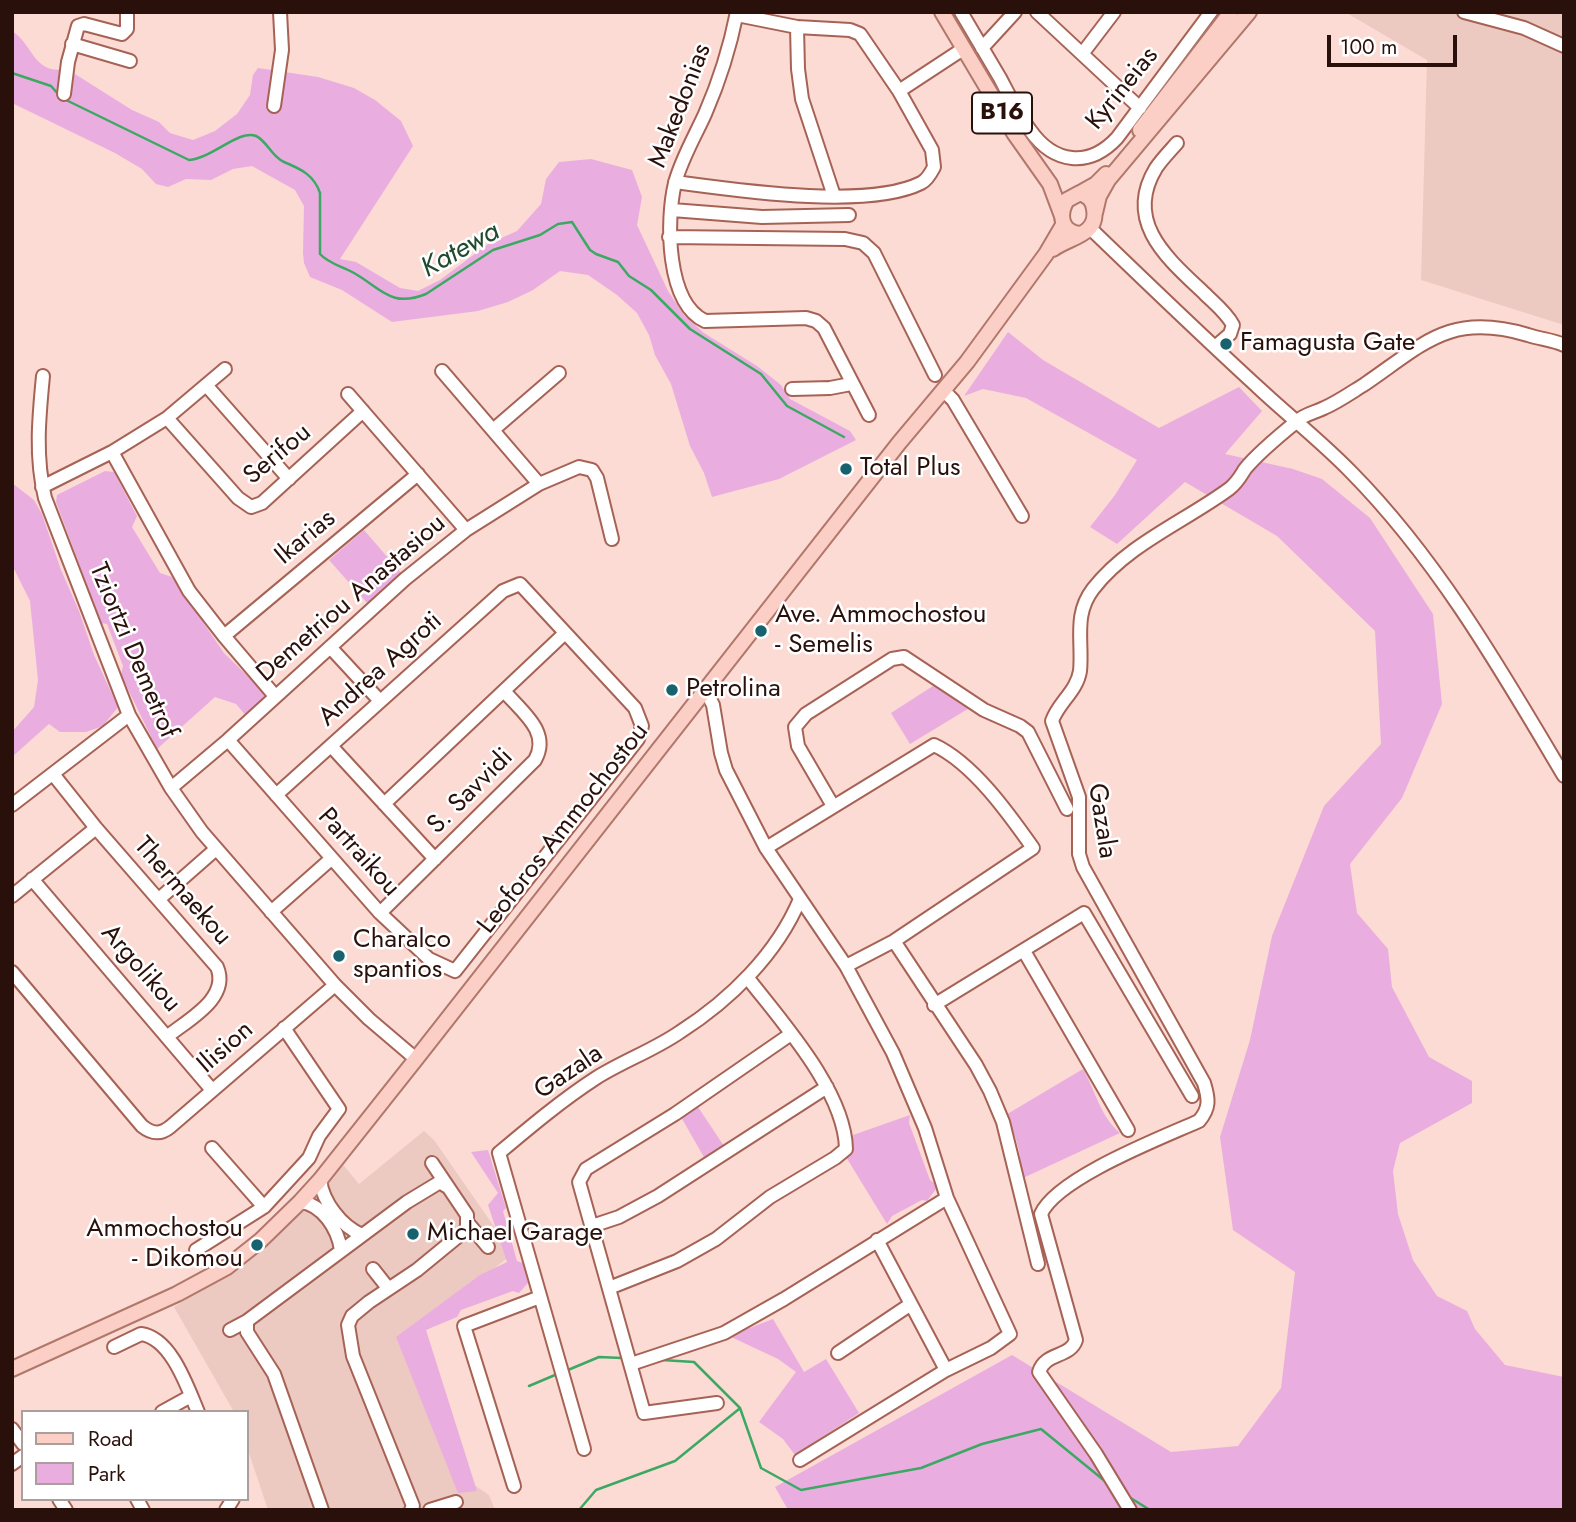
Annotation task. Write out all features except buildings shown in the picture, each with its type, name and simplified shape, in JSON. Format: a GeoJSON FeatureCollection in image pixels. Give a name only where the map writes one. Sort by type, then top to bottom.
{"type":"FeatureCollection","features":[{"type":"Feature","properties":{"kind":"main road","name":"B16"},"geometry":{"type":"LineString","coordinates":[[942,12],[1014,133],[1055,192],[1062,220]]}},
{"type":"Feature","properties":{"kind":"main road"},"geometry":{"type":"LineString","coordinates":[[1231,12],[1114,165],[1096,184],[1067,200],[1062,220],[1072,233],[1086,232],[1108,180],[1225,44],[1249,12]]}},
{"type":"Feature","properties":{"kind":"main road","name":"B16"},"geometry":{"type":"LineString","coordinates":[[1045,176],[1063,188],[1078,193]]}},
{"type":"Feature","properties":{"kind":"main road"},"geometry":{"type":"LineString","coordinates":[[1078,193],[1091,200],[1095,213]]}},
{"type":"Feature","properties":{"kind":"main road","name":"Leoforos Ammochostou"},"geometry":{"type":"LineString","coordinates":[[12,1369],[177,1294],[227,1267],[267,1235],[300,1202],[416,1059],[943,390],[1046,254],[1062,220]]}},
{"type":"Feature","properties":{"kind":"main road","name":"Leoforos Ammochostou"},"geometry":{"type":"LineString","coordinates":[[1046,254],[1064,241],[1086,232]]}},
{"type":"Feature","properties":{"kind":"street"},"geometry":{"type":"LineString","coordinates":[[274,106],[282,50],[280,12]]}},
{"type":"Feature","properties":{"kind":"street","name":"Kyrineias"},"geometry":{"type":"LineString","coordinates":[[961,12],[1029,130],[1044,145],[1061,155],[1077,159],[1091,158],[1099,154],[1117,138],[1211,12]]}},
{"type":"Feature","properties":{"kind":"street"},"geometry":{"type":"LineString","coordinates":[[982,48],[1016,12]]}},
{"type":"Feature","properties":{"kind":"street"},"geometry":{"type":"LineString","coordinates":[[1037,12],[1140,108]]}},
{"type":"Feature","properties":{"kind":"street"},"geometry":{"type":"LineString","coordinates":[[1082,54],[1114,12]]}},
{"type":"Feature","properties":{"kind":"street"},"geometry":{"type":"LineString","coordinates":[[1466,12],[1524,28],[1564,46]]}},
{"type":"Feature","properties":{"kind":"street"},"geometry":{"type":"LineString","coordinates":[[64,94],[76,29],[82,24],[118,34],[125,33],[126,13]]}},
{"type":"Feature","properties":{"kind":"street"},"geometry":{"type":"LineString","coordinates":[[675,182],[743,191],[834,196],[869,195],[919,184],[932,173],[932,150],[899,91],[869,45],[856,31],[797,27],[737,13]]}},
{"type":"Feature","properties":{"kind":"street","name":"Makedonias"},"geometry":{"type":"LineString","coordinates":[[737,13],[718,83],[675,182],[669,237],[679,291],[687,307],[705,321],[812,319],[824,328],[851,384]]}},
{"type":"Feature","properties":{"kind":"street"},"geometry":{"type":"LineString","coordinates":[[797,27],[802,99],[834,196]]}},
{"type":"Feature","properties":{"kind":"street"},"geometry":{"type":"LineString","coordinates":[[72,44],[130,61]]}},
{"type":"Feature","properties":{"kind":"street"},"geometry":{"type":"LineString","coordinates":[[899,91],[962,49]]}},
{"type":"Feature","properties":{"kind":"street"},"geometry":{"type":"LineString","coordinates":[[1177,143],[1151,178],[1145,203],[1147,218],[1159,248],[1223,311],[1233,325],[1230,334],[1215,348]]}},
{"type":"Feature","properties":{"kind":"street"},"geometry":{"type":"LineString","coordinates":[[672,210],[762,217],[849,215]]}},
{"type":"Feature","properties":{"kind":"street"},"geometry":{"type":"LineString","coordinates":[[1086,232],[1351,471],[1398,524],[1493,656],[1564,776]]}},
{"type":"Feature","properties":{"kind":"street"},"geometry":{"type":"LineString","coordinates":[[669,237],[845,239],[863,243],[870,249],[935,375]]}},
{"type":"Feature","properties":{"kind":"street","name":"Gazala"},"geometry":{"type":"LineString","coordinates":[[1130,1510],[1091,1446],[1039,1372],[1046,1360],[1071,1349],[1076,1340],[1041,1214],[1045,1206],[1079,1177],[1199,1121],[1209,1105],[1204,1083],[1083,867],[1079,854],[1079,797],[1052,721],[1056,710],[1076,685],[1080,671],[1078,627],[1081,611],[1092,590],[1114,568],[1147,541],[1202,509],[1236,484],[1251,463],[1295,422],[1364,384],[1437,335],[1457,329],[1495,327],[1564,345]]}},
{"type":"Feature","properties":{"kind":"street"},"geometry":{"type":"LineString","coordinates":[[42,487],[112,452],[167,418],[225,369]]}},
{"type":"Feature","properties":{"kind":"street"},"geometry":{"type":"LineString","coordinates":[[442,372],[539,484]]}},
{"type":"Feature","properties":{"kind":"street"},"geometry":{"type":"LineString","coordinates":[[493,430],[559,373]]}},
{"type":"Feature","properties":{"kind":"street","name":"Tziortzi Demetrof"},"geometry":{"type":"LineString","coordinates":[[43,376],[38,433],[42,487],[129,715],[171,788],[216,849],[335,985],[369,1019],[416,1059]]}},
{"type":"Feature","properties":{"kind":"street"},"geometry":{"type":"LineString","coordinates":[[792,389],[830,388],[851,384],[869,415]]}},
{"type":"Feature","properties":{"kind":"street"},"geometry":{"type":"LineString","coordinates":[[206,385],[289,479]]}},
{"type":"Feature","properties":{"kind":"street"},"geometry":{"type":"LineString","coordinates":[[943,390],[953,401],[1022,516]]}},
{"type":"Feature","properties":{"kind":"street"},"geometry":{"type":"LineString","coordinates":[[348,394],[466,530]]}},
{"type":"Feature","properties":{"kind":"street","name":"Serifou"},"geometry":{"type":"LineString","coordinates":[[167,418],[248,506],[262,503],[363,411]]}},
{"type":"Feature","properties":{"kind":"street"},"geometry":{"type":"LineString","coordinates":[[112,452],[178,572],[223,636],[275,696]]}},
{"type":"Feature","properties":{"kind":"street","name":"Demetriou Anastasiou"},"geometry":{"type":"LineString","coordinates":[[171,788],[228,740],[408,576],[466,530],[539,484],[579,467],[588,468],[597,478],[612,539]]}},
{"type":"Feature","properties":{"kind":"street","name":"Ikarias"},"geometry":{"type":"LineString","coordinates":[[223,636],[418,474]]}},
{"type":"Feature","properties":{"kind":"street","name":"Andrea Agroti"},"geometry":{"type":"LineString","coordinates":[[276,795],[503,591],[520,584],[564,634]]}},
{"type":"Feature","properties":{"kind":"street"},"geometry":{"type":"LineString","coordinates":[[384,804],[564,634]]}},
{"type":"Feature","properties":{"kind":"street","name":"Partraikou"},"geometry":{"type":"LineString","coordinates":[[228,740],[380,913],[429,959],[455,971],[638,738],[642,726],[635,708],[564,634]]}},
{"type":"Feature","properties":{"kind":"street"},"geometry":{"type":"LineString","coordinates":[[330,646],[380,701]]}},
{"type":"Feature","properties":{"kind":"street"},"geometry":{"type":"LineString","coordinates":[[833,806],[797,746],[794,735],[797,723],[806,714],[891,659],[904,657],[984,710],[1024,729],[1067,809]]}},
{"type":"Feature","properties":{"kind":"street"},"geometry":{"type":"LineString","coordinates":[[705,690],[713,705],[723,761],[766,848],[846,967],[893,1053],[925,1128],[947,1198],[1010,1334],[991,1348],[946,1370],[800,1460]]}},
{"type":"Feature","properties":{"kind":"street","name":"S. Savvidi"},"geometry":{"type":"LineString","coordinates":[[380,913],[535,760],[541,744],[538,731],[504,691]]}},
{"type":"Feature","properties":{"kind":"street"},"geometry":{"type":"LineString","coordinates":[[12,805],[129,715]]}},
{"type":"Feature","properties":{"kind":"street"},"geometry":{"type":"LineString","coordinates":[[766,848],[934,745],[959,763],[998,801],[1033,848],[894,941],[846,967]]}},
{"type":"Feature","properties":{"kind":"street"},"geometry":{"type":"LineString","coordinates":[[331,746],[435,859]]}},
{"type":"Feature","properties":{"kind":"street","name":"Thermaekou"},"geometry":{"type":"LineString","coordinates":[[53,774],[96,828],[217,967],[221,983],[214,999],[168,1037]]}},
{"type":"Feature","properties":{"kind":"street"},"geometry":{"type":"LineString","coordinates":[[12,896],[96,828]]}},
{"type":"Feature","properties":{"kind":"street"},"geometry":{"type":"LineString","coordinates":[[159,899],[216,849]]}},
{"type":"Feature","properties":{"kind":"street"},"geometry":{"type":"LineString","coordinates":[[271,912],[331,859]]}},
{"type":"Feature","properties":{"kind":"street","name":"Argolikou"},"geometry":{"type":"LineString","coordinates":[[32,879],[212,1090]]}},
{"type":"Feature","properties":{"kind":"street","name":"Gazala"},"geometry":{"type":"LineString","coordinates":[[540,1297],[499,1153],[596,1079],[680,1032],[728,997],[761,961],[792,918],[800,899]]}},
{"type":"Feature","properties":{"kind":"street"},"geometry":{"type":"LineString","coordinates":[[934,1005],[1084,913],[1192,1096]]}},
{"type":"Feature","properties":{"kind":"street"},"geometry":{"type":"LineString","coordinates":[[894,941],[976,1065],[1000,1115],[1038,1264]]}},
{"type":"Feature","properties":{"kind":"street"},"geometry":{"type":"LineString","coordinates":[[1024,951],[1128,1130]]}},
{"type":"Feature","properties":{"kind":"street","name":"Ilision"},"geometry":{"type":"LineString","coordinates":[[12,972],[142,1126],[155,1133],[166,1130],[335,985]]}},
{"type":"Feature","properties":{"kind":"street"},"geometry":{"type":"LineString","coordinates":[[610,1288],[677,1261],[716,1239],[770,1197],[846,1149],[846,1133],[827,1087],[747,976]]}},
{"type":"Feature","properties":{"kind":"street"},"geometry":{"type":"LineString","coordinates":[[196,1250],[264,1207],[309,1158],[319,1136],[339,1108],[284,1028]]}},
{"type":"Feature","properties":{"kind":"street"},"geometry":{"type":"LineString","coordinates":[[717,1403],[644,1413],[579,1182],[586,1169],[675,1114],[790,1034]]}},
{"type":"Feature","properties":{"kind":"street"},"geometry":{"type":"LineString","coordinates":[[592,1226],[619,1217],[658,1196],[827,1087]]}},
{"type":"Feature","properties":{"kind":"street"},"geometry":{"type":"LineString","coordinates":[[212,1148],[264,1207]]}},
{"type":"Feature","properties":{"kind":"street"},"geometry":{"type":"LineString","coordinates":[[411,1510],[412,1506],[353,1356],[348,1325],[352,1316],[417,1270],[467,1229],[467,1214],[432,1163]]}},
{"type":"Feature","properties":{"kind":"street"},"geometry":{"type":"LineString","coordinates":[[320,1180],[323,1194],[337,1214],[350,1228],[362,1235]]}},
{"type":"Feature","properties":{"kind":"street"},"geometry":{"type":"LineString","coordinates":[[230,1329],[247,1321],[429,1188],[440,1182],[446,1186]]}},
{"type":"Feature","properties":{"kind":"street"},"geometry":{"type":"LineString","coordinates":[[631,1364],[724,1333],[781,1301],[947,1198]]}},
{"type":"Feature","properties":{"kind":"street"},"geometry":{"type":"LineString","coordinates":[[300,1202],[311,1204],[330,1222],[337,1233],[341,1250]]}},
{"type":"Feature","properties":{"kind":"street"},"geometry":{"type":"LineString","coordinates":[[468,1223],[488,1247]]}},
{"type":"Feature","properties":{"kind":"street"},"geometry":{"type":"LineString","coordinates":[[877,1240],[946,1370]]}},
{"type":"Feature","properties":{"kind":"street"},"geometry":{"type":"LineString","coordinates":[[373,1269],[388,1288]]}},
{"type":"Feature","properties":{"kind":"street"},"geometry":{"type":"LineString","coordinates":[[514,1486],[464,1326],[540,1297],[584,1449]]}},
{"type":"Feature","properties":{"kind":"street"},"geometry":{"type":"LineString","coordinates":[[838,1353],[911,1304]]}},
{"type":"Feature","properties":{"kind":"street"},"geometry":{"type":"LineString","coordinates":[[247,1321],[247,1332],[274,1374],[322,1510]]}},
{"type":"Feature","properties":{"kind":"street"},"geometry":{"type":"LineString","coordinates":[[114,1347],[141,1334],[158,1339],[170,1355],[197,1410]]}},
{"type":"Feature","properties":{"kind":"street"},"geometry":{"type":"LineString","coordinates":[[166,1410],[191,1396]]}},
{"type":"Feature","properties":{"kind":"street"},"geometry":{"type":"LineString","coordinates":[[430,1510],[456,1503]]}},
{"type":"Feature","properties":{"kind":"shaded area"},"geometry":{"type":"Polygon","coordinates":[[[1345,12],[1564,12],[1564,325],[1421,280],[1427,60],[1345,12]]]}},
{"type":"Feature","properties":{"kind":"shaded area"},"geometry":{"type":"Polygon","coordinates":[[[424,1131],[434,1140],[513,1254],[402,1337],[458,1474],[489,1495],[495,1510],[268,1510],[248,1450],[248,1410],[233,1410],[174,1307],[234,1268],[336,1156],[359,1184],[424,1131]]]}},
{"type":"Feature","properties":{"kind":"green space"},"geometry":{"type":"Polygon","coordinates":[[[12,31],[47,68],[67,69],[132,110],[159,122],[170,133],[193,140],[215,131],[237,114],[250,95],[253,75],[258,68],[318,77],[354,88],[375,100],[401,121],[413,146],[340,259],[356,262],[400,288],[418,291],[440,280],[488,244],[517,231],[541,204],[546,179],[559,162],[591,159],[632,170],[642,197],[637,225],[668,291],[684,315],[704,333],[757,366],[781,385],[790,399],[850,431],[856,440],[779,479],[712,497],[704,473],[690,446],[671,384],[637,313],[588,275],[560,271],[533,290],[508,302],[478,311],[392,322],[342,290],[310,277],[303,253],[304,206],[295,190],[252,166],[233,169],[211,180],[186,179],[168,187],[156,184],[142,169],[115,153],[12,103],[12,31]]]}},
{"type":"Feature","properties":{"kind":"green space"},"geometry":{"type":"Polygon","coordinates":[[[1008,332],[1043,360],[1159,428],[1239,387],[1262,411],[1225,454],[1293,469],[1322,479],[1370,518],[1433,614],[1442,704],[1402,798],[1350,864],[1357,913],[1388,949],[1392,987],[1429,1057],[1472,1081],[1472,1103],[1400,1143],[1393,1171],[1398,1214],[1413,1260],[1437,1296],[1467,1311],[1475,1329],[1505,1365],[1564,1377],[1564,1510],[788,1510],[775,1487],[1012,1355],[1171,1452],[1238,1446],[1281,1388],[1295,1272],[1233,1230],[1220,1137],[1250,1040],[1272,936],[1324,806],[1381,744],[1375,631],[1277,536],[1185,482],[1117,544],[1090,527],[1137,460],[1026,398],[983,389],[964,396],[1008,332]]]}},
{"type":"Feature","properties":{"kind":"green space"},"geometry":{"type":"Polygon","coordinates":[[[105,471],[114,472],[137,516],[132,527],[160,573],[172,577],[224,653],[268,696],[247,717],[236,704],[215,697],[157,749],[121,675],[123,666],[107,624],[101,623],[56,502],[57,495],[105,471]]]}},
{"type":"Feature","properties":{"kind":"green space"},"geometry":{"type":"Polygon","coordinates":[[[12,483],[34,500],[42,514],[94,655],[118,707],[103,726],[86,732],[60,732],[49,724],[12,757],[12,732],[34,707],[38,680],[30,601],[12,565],[12,483]]]}},
{"type":"Feature","properties":{"kind":"green space"},"geometry":{"type":"Polygon","coordinates":[[[364,530],[402,574],[368,604],[329,560],[364,530]]]}},
{"type":"Feature","properties":{"kind":"green space"},"geometry":{"type":"Polygon","coordinates":[[[936,684],[971,707],[910,744],[891,713],[936,684]]]}},
{"type":"Feature","properties":{"kind":"green space"},"geometry":{"type":"Polygon","coordinates":[[[1083,1069],[1103,1111],[1120,1133],[1023,1178],[1016,1138],[1004,1116],[1083,1069]]]}},
{"type":"Feature","properties":{"kind":"green space"},"geometry":{"type":"Polygon","coordinates":[[[698,1107],[724,1146],[705,1159],[681,1117],[698,1107]]]}},
{"type":"Feature","properties":{"kind":"green space"},"geometry":{"type":"Polygon","coordinates":[[[910,1115],[909,1123],[930,1180],[936,1189],[927,1201],[922,1200],[892,1216],[887,1224],[846,1157],[852,1148],[853,1135],[910,1115]]]}},
{"type":"Feature","properties":{"kind":"green space"},"geometry":{"type":"Polygon","coordinates":[[[488,1150],[506,1208],[503,1211],[517,1261],[523,1263],[528,1283],[519,1293],[513,1291],[461,1310],[457,1317],[426,1330],[477,1491],[458,1493],[396,1337],[480,1275],[507,1262],[488,1205],[498,1193],[471,1152],[488,1150]]]}},
{"type":"Feature","properties":{"kind":"green space"},"geometry":{"type":"Polygon","coordinates":[[[773,1319],[804,1372],[826,1359],[859,1413],[795,1455],[783,1439],[759,1422],[796,1372],[778,1359],[729,1336],[773,1319]]]}},
{"type":"Feature","properties":{"kind":"waterway","name":"Katewa"},"geometry":{"type":"LineString","coordinates":[[12,73],[51,86],[59,95]]}},
{"type":"Feature","properties":{"kind":"waterway","name":"Katewa"},"geometry":{"type":"LineString","coordinates":[[64,99],[189,160],[242,137],[256,136],[280,160],[306,173],[317,187],[320,193],[320,254],[395,298],[414,298],[426,294],[493,250],[540,235],[558,224],[572,222],[590,250],[618,262],[629,276],[651,290],[690,329],[761,374],[787,406],[844,437]]}},
{"type":"Feature","properties":{"kind":"waterway"},"geometry":{"type":"LineString","coordinates":[[568,1370],[599,1357],[622,1358]]}},
{"type":"Feature","properties":{"kind":"waterway"},"geometry":{"type":"LineString","coordinates":[[662,1360],[694,1362],[740,1408],[761,1468],[801,1490],[921,1468],[982,1444],[1041,1429],[1106,1482]]}},
{"type":"Feature","properties":{"kind":"waterway"},"geometry":{"type":"LineString","coordinates":[[529,1386],[555,1375]]}},
{"type":"Feature","properties":{"kind":"waterway"},"geometry":{"type":"LineString","coordinates":[[579,1510],[596,1490],[675,1461],[739,1409]]}},
{"type":"Feature","properties":{"kind":"waterway"},"geometry":{"type":"LineString","coordinates":[[1129,1497],[1150,1510]]}},
{"type":"Feature","properties":{"kind":"place","name":"Famagusta Gate"},"geometry":{"type":"Point","coordinates":[1226,344]}},
{"type":"Feature","properties":{"kind":"place","name":"Total Plus"},"geometry":{"type":"Point","coordinates":[846,469]}},
{"type":"Feature","properties":{"kind":"place","name":"Ave. Ammochostou - Semelis"},"geometry":{"type":"Point","coordinates":[761,631]}},
{"type":"Feature","properties":{"kind":"place","name":"Petrolina"},"geometry":{"type":"Point","coordinates":[672,690]}},
{"type":"Feature","properties":{"kind":"place","name":"Charalco spantios"},"geometry":{"type":"Point","coordinates":[339,956]}},
{"type":"Feature","properties":{"kind":"place","name":"Michael Garage"},"geometry":{"type":"Point","coordinates":[413,1234]}},
{"type":"Feature","properties":{"kind":"place","name":"Ammochostou - Dikomou"},"geometry":{"type":"Point","coordinates":[257,1245]}}]}
